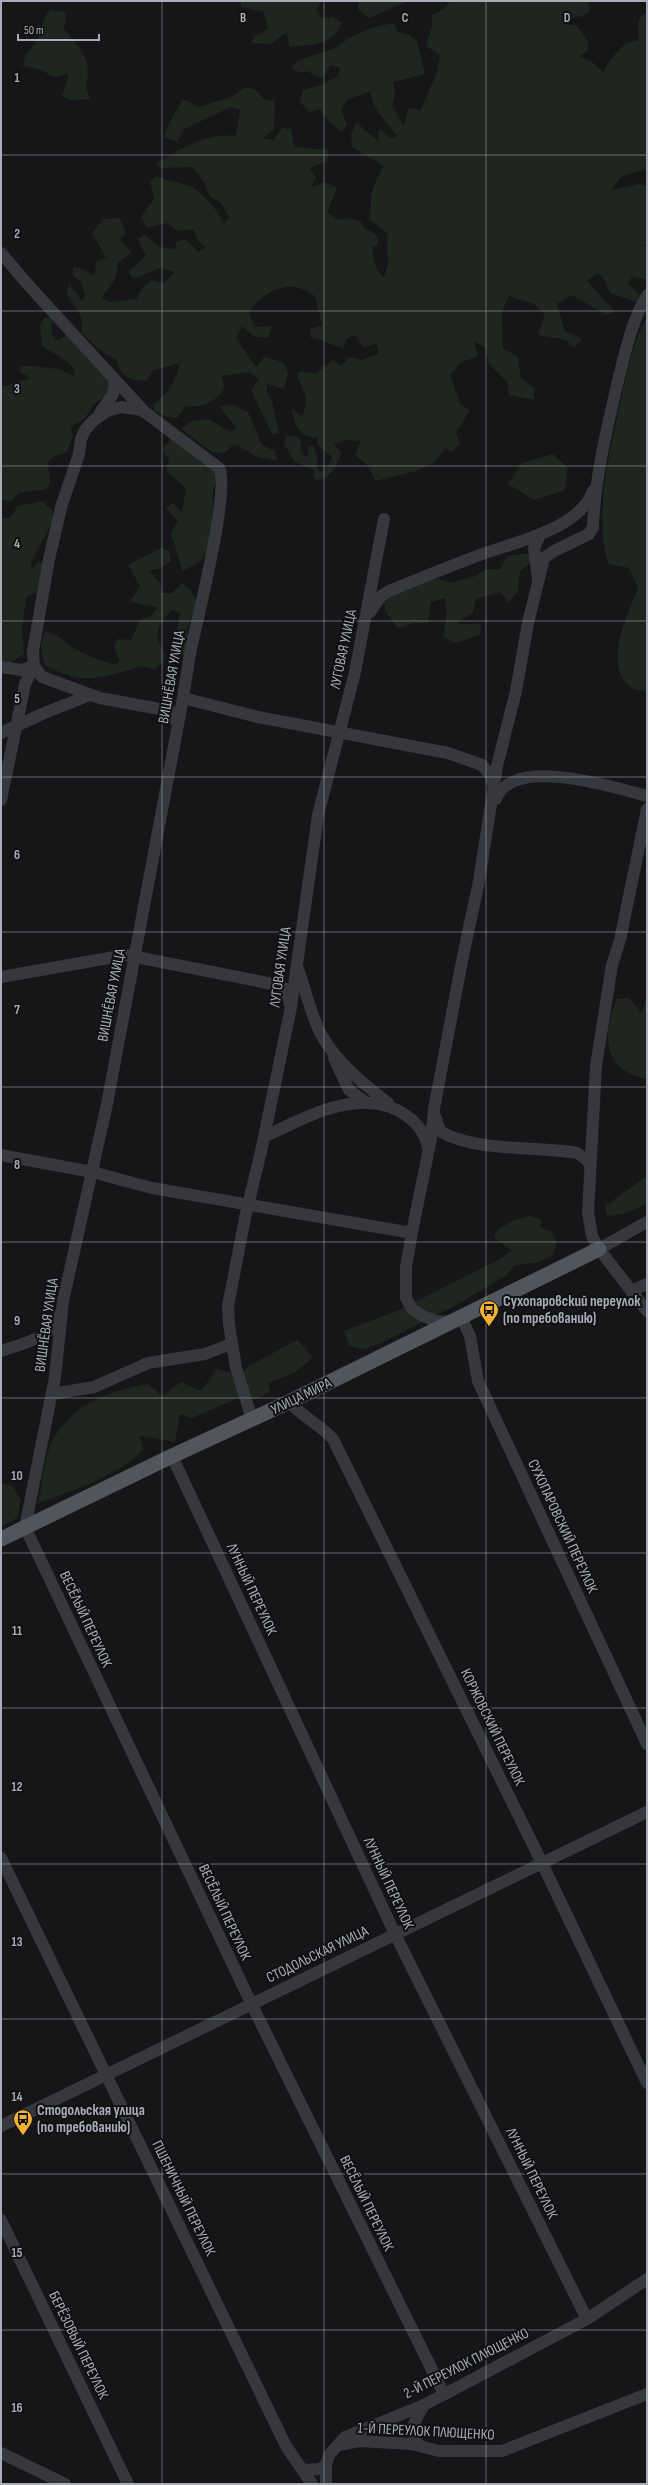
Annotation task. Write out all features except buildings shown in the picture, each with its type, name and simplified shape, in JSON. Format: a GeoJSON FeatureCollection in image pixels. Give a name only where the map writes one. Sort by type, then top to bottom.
{"type":"FeatureCollection","features":[{"type":"Feature","properties":{"kind":"main road","name":"УЛИЦА МИРА"},"geometry":{"type":"LineString","coordinates":[[1,1539],[172,1456],[289,1402],[598,1249]]}},
{"type":"Feature","properties":{"kind":"street"},"geometry":{"type":"LineString","coordinates":[[1,253],[30,288],[142,410]]}},
{"type":"Feature","properties":{"kind":"street"},"geometry":{"type":"LineString","coordinates":[[366,618],[381,596],[389,591],[487,552],[540,535],[561,524],[581,510],[589,501],[635,318],[647,295]]}},
{"type":"Feature","properties":{"kind":"street"},"geometry":{"type":"LineString","coordinates":[[1,800],[26,684],[34,666],[33,651],[40,608],[58,519],[79,454],[81,439],[85,430],[107,406],[113,394],[115,380]]}},
{"type":"Feature","properties":{"kind":"street"},"geometry":{"type":"LineString","coordinates":[[94,420],[107,411],[120,407],[142,410]]}},
{"type":"Feature","properties":{"kind":"street","name":"ВИШНЁВАЯ УЛИЦА"},"geometry":{"type":"LineString","coordinates":[[25,1527],[52,1394],[63,1302],[92,1172],[135,955],[189,660],[217,526],[222,482],[219,468],[193,450],[142,410]]}},
{"type":"Feature","properties":{"kind":"street"},"geometry":{"type":"LineString","coordinates":[[456,1320],[436,1321],[423,1316],[412,1309],[406,1298],[405,1284],[412,1233],[429,1150],[434,1109],[492,807],[497,766],[516,691],[528,623],[544,558],[554,551],[589,534],[593,527],[596,478]]}},
{"type":"Feature","properties":{"kind":"street","name":"ЛУГОВАЯ УЛИЦА"},"geometry":{"type":"LineString","coordinates":[[252,1419],[231,1344],[228,1306],[247,1205],[264,1137],[291,1007],[318,815],[340,734],[366,618],[384,519]]}},
{"type":"Feature","properties":{"kind":"street"},"geometry":{"type":"LineString","coordinates":[[539,582],[535,564],[534,548],[540,535]]}},
{"type":"Feature","properties":{"kind":"street"},"geometry":{"type":"LineString","coordinates":[[1,667],[22,670],[34,666]]}},
{"type":"Feature","properties":{"kind":"street"},"geometry":{"type":"LineString","coordinates":[[34,666],[42,677],[90,695],[170,711],[178,724]]}},
{"type":"Feature","properties":{"kind":"street"},"geometry":{"type":"LineString","coordinates":[[1,733],[90,695]]}},
{"type":"Feature","properties":{"kind":"street"},"geometry":{"type":"LineString","coordinates":[[183,698],[205,705],[340,734],[448,752],[482,765],[490,775],[495,787]]}},
{"type":"Feature","properties":{"kind":"street"},"geometry":{"type":"LineString","coordinates":[[492,807],[499,790],[520,778],[534,776],[601,784],[647,796]]}},
{"type":"Feature","properties":{"kind":"street"},"geometry":{"type":"LineString","coordinates":[[647,809],[620,940],[612,965],[602,1022],[593,1088],[588,1212],[592,1236],[598,1249],[647,1311]]}},
{"type":"Feature","properties":{"kind":"street"},"geometry":{"type":"LineString","coordinates":[[1,977],[107,956],[135,955],[213,973],[278,985],[285,989],[290,997],[291,1007]]}},
{"type":"Feature","properties":{"kind":"street"},"geometry":{"type":"LineString","coordinates":[[297,966],[321,1034],[328,1044],[355,1075],[420,1128],[427,1140],[429,1150]]}},
{"type":"Feature","properties":{"kind":"street"},"geometry":{"type":"LineString","coordinates":[[328,1044],[349,1090],[364,1101]]}},
{"type":"Feature","properties":{"kind":"street"},"geometry":{"type":"LineString","coordinates":[[264,1137],[310,1116],[352,1103],[364,1101],[380,1102],[394,1108]]}},
{"type":"Feature","properties":{"kind":"street"},"geometry":{"type":"LineString","coordinates":[[434,1109],[437,1125],[440,1131],[448,1136],[479,1143],[577,1153],[588,1161],[590,1166]]}},
{"type":"Feature","properties":{"kind":"street"},"geometry":{"type":"LineString","coordinates":[[1,1155],[92,1172],[152,1188],[412,1233]]}},
{"type":"Feature","properties":{"kind":"street"},"geometry":{"type":"LineString","coordinates":[[598,1249],[647,1222]]}},
{"type":"Feature","properties":{"kind":"street"},"geometry":{"type":"LineString","coordinates":[[632,1291],[647,1284]]}},
{"type":"Feature","properties":{"kind":"street"},"geometry":{"type":"LineString","coordinates":[[1,1351],[40,1337],[52,1328],[59,1319],[63,1302]]}},
{"type":"Feature","properties":{"kind":"street","name":"СУХОПАРОВСКИЙ ПЕРЕУЛОК"},"geometry":{"type":"LineString","coordinates":[[456,1320],[470,1336],[478,1381],[647,1744]]}},
{"type":"Feature","properties":{"kind":"street"},"geometry":{"type":"LineString","coordinates":[[52,1394],[94,1387],[148,1363],[206,1354],[231,1344]]}},
{"type":"Feature","properties":{"kind":"street","name":"КОРЖОВСКИЙ ПЕРЕУЛОК"},"geometry":{"type":"LineString","coordinates":[[289,1402],[304,1417],[322,1428],[333,1439],[542,1863],[647,2083]]}},
{"type":"Feature","properties":{"kind":"street","name":"ЛУННЫЙ ПЕРЕУЛОК"},"geometry":{"type":"LineString","coordinates":[[172,1456],[395,1934],[587,2319]]}},
{"type":"Feature","properties":{"kind":"street","name":"ВЕСЁЛЫЙ ПЕРЕУЛОК"},"geometry":{"type":"LineString","coordinates":[[25,1527],[251,2003],[444,2394]]}},
{"type":"Feature","properties":{"kind":"street","name":"СТОДОЛЬСКАЯ УЛИЦА"},"geometry":{"type":"LineString","coordinates":[[1,2126],[108,2075],[251,2003],[647,1812]]}},
{"type":"Feature","properties":{"kind":"street","name":"ПШЕНИЧНЫЙ ПЕРЕУЛОК"},"geometry":{"type":"LineString","coordinates":[[1,1858],[108,2075],[286,2446],[294,2460],[304,2470],[312,2484]]}},
{"type":"Feature","properties":{"kind":"street","name":"БЕРЁЗОВЫЙ ПЕРЕУЛОК"},"geometry":{"type":"LineString","coordinates":[[1,2220],[128,2484]]}},
{"type":"Feature","properties":{"kind":"street","name":"2-Й ПЕРЕУЛОК ПЛЮЩЕНКО"},"geometry":{"type":"LineString","coordinates":[[326,2465],[336,2445],[357,2430],[424,2405],[587,2319],[647,2279]]}},
{"type":"Feature","properties":{"kind":"street","name":"1-Й ПЕРЕУЛОК ПЛЮЩЕНКО"},"geometry":{"type":"LineString","coordinates":[[336,2445],[359,2441],[420,2446],[439,2451],[510,2450],[647,2394]]}},
{"type":"Feature","properties":{"kind":"street"},"geometry":{"type":"LineString","coordinates":[[420,2446],[413,2436],[412,2428],[416,2417],[424,2405]]}},
{"type":"Feature","properties":{"kind":"street"},"geometry":{"type":"LineString","coordinates":[[1,2453],[65,2484]]}},
{"type":"Feature","properties":{"kind":"street"},"geometry":{"type":"LineString","coordinates":[[304,2470],[320,2469],[326,2465]]}},
{"type":"Feature","properties":{"kind":"street"},"geometry":{"type":"LineString","coordinates":[[326,2465],[326,2484]]}},
{"type":"Feature","properties":{"kind":"shaded area"},"geometry":{"type":"Polygon","coordinates":[[[241,1],[322,1],[316,10],[322,18],[333,17],[342,23],[338,31],[320,43],[289,47],[287,32],[271,44],[252,43],[254,37],[268,28],[264,12],[241,7],[241,1]]]}},
{"type":"Feature","properties":{"kind":"shaded area"},"geometry":{"type":"Polygon","coordinates":[[[359,1],[409,1],[369,18],[358,9],[359,1]]]}},
{"type":"Feature","properties":{"kind":"shaded area"},"geometry":{"type":"Polygon","coordinates":[[[451,1],[589,1],[590,11],[581,17],[575,16],[568,25],[576,25],[588,41],[588,50],[580,56],[591,61],[603,72],[622,47],[632,41],[639,40],[639,20],[643,14],[647,12],[647,169],[621,177],[611,190],[640,184],[647,186],[647,243],[643,245],[647,247],[647,280],[632,277],[628,284],[639,294],[637,302],[610,293],[605,281],[598,273],[587,281],[615,312],[607,315],[571,295],[557,304],[565,331],[582,339],[574,348],[566,340],[538,335],[545,315],[534,304],[509,296],[502,312],[503,348],[518,357],[521,378],[534,388],[534,400],[509,395],[507,382],[489,364],[485,347],[474,341],[478,357],[461,362],[450,375],[461,405],[470,410],[456,433],[460,443],[451,452],[445,448],[434,463],[416,471],[375,481],[369,467],[355,455],[361,441],[345,440],[334,444],[342,453],[330,474],[318,481],[313,477],[314,470],[295,462],[284,444],[286,436],[295,436],[300,439],[301,450],[305,457],[308,454],[308,446],[314,447],[318,462],[316,467],[320,472],[329,465],[332,457],[318,445],[318,438],[307,436],[302,433],[294,420],[292,409],[302,417],[306,401],[297,376],[299,371],[315,374],[333,360],[341,366],[350,357],[361,360],[379,354],[376,344],[363,347],[355,335],[347,338],[344,348],[311,338],[310,329],[322,325],[315,296],[297,287],[288,287],[275,290],[262,298],[252,308],[249,314],[255,327],[272,326],[268,338],[253,336],[242,326],[236,338],[256,367],[264,357],[283,362],[288,373],[284,389],[267,384],[267,393],[272,401],[279,434],[272,434],[251,390],[259,379],[248,372],[222,376],[225,388],[217,397],[204,405],[186,406],[177,418],[167,417],[154,411],[153,405],[171,387],[180,363],[152,371],[147,381],[132,379],[124,375],[121,372],[117,361],[100,350],[82,333],[82,318],[67,294],[69,283],[82,301],[85,294],[81,282],[73,276],[73,267],[95,275],[96,262],[106,257],[92,233],[104,219],[120,218],[126,234],[120,238],[131,253],[118,263],[115,279],[101,298],[111,302],[136,299],[144,286],[152,280],[164,283],[174,272],[160,268],[134,279],[128,272],[146,256],[137,239],[145,235],[160,247],[175,249],[176,242],[185,239],[198,252],[206,247],[199,242],[193,229],[178,231],[167,223],[147,228],[141,217],[154,199],[150,181],[157,176],[190,186],[196,190],[213,206],[224,224],[229,217],[220,202],[210,197],[204,182],[193,167],[160,168],[157,163],[185,147],[204,139],[236,136],[240,110],[231,107],[184,129],[177,142],[164,137],[167,127],[183,99],[198,107],[232,97],[245,87],[256,90],[263,99],[275,101],[274,129],[263,138],[273,140],[282,128],[291,129],[294,147],[329,150],[327,161],[310,168],[316,178],[311,187],[325,182],[337,188],[327,212],[336,220],[350,218],[361,222],[365,230],[371,231],[378,238],[377,246],[372,247],[373,256],[378,271],[384,277],[388,264],[387,233],[369,219],[372,192],[376,180],[384,166],[352,147],[351,133],[357,123],[378,141],[379,128],[390,138],[397,136],[375,108],[370,92],[348,99],[341,110],[347,124],[342,132],[329,122],[320,109],[309,112],[300,102],[303,90],[323,84],[338,76],[340,68],[330,65],[322,79],[307,71],[300,73],[291,67],[299,60],[335,48],[351,37],[371,28],[393,23],[398,32],[409,35],[417,41],[425,74],[393,82],[395,93],[392,105],[404,127],[408,108],[421,110],[437,72],[440,55],[426,46],[432,26],[432,15],[443,9],[451,1]]]}},
{"type":"Feature","properties":{"kind":"shaded area"},"geometry":{"type":"Polygon","coordinates":[[[50,10],[66,12],[64,29],[76,43],[86,60],[88,66],[87,87],[91,99],[70,100],[62,96],[69,74],[53,77],[42,70],[23,66],[24,58],[38,39],[44,18],[50,10]]]}},
{"type":"Feature","properties":{"kind":"shaded area"},"geometry":{"type":"Polygon","coordinates":[[[52,317],[52,334],[58,341],[69,333],[112,380],[105,397],[95,403],[85,418],[71,427],[73,436],[66,453],[54,456],[48,462],[50,483],[46,489],[19,493],[11,501],[1,500],[1,387],[31,378],[20,372],[21,365],[59,369],[73,376],[75,370],[67,361],[42,346],[40,326],[44,318],[52,317]]]}},
{"type":"Feature","properties":{"kind":"shaded area"},"geometry":{"type":"Polygon","coordinates":[[[647,317],[647,691],[632,688],[623,679],[618,668],[620,640],[628,612],[638,588],[629,568],[608,564],[602,524],[605,484],[616,424],[637,337],[647,317]]]}},
{"type":"Feature","properties":{"kind":"shaded area"},"geometry":{"type":"Polygon","coordinates":[[[233,405],[248,412],[262,445],[275,451],[277,461],[255,456],[239,446],[233,445],[224,453],[212,452],[181,429],[191,421],[209,419],[230,432],[237,428],[219,406],[233,405]]]}},
{"type":"Feature","properties":{"kind":"shaded area"},"geometry":{"type":"Polygon","coordinates":[[[172,437],[218,470],[213,491],[212,530],[208,548],[199,562],[182,571],[171,533],[178,521],[166,508],[173,503],[182,513],[186,488],[166,471],[169,460],[162,450],[172,437]]]}},
{"type":"Feature","properties":{"kind":"shaded area"},"geometry":{"type":"Polygon","coordinates":[[[553,454],[568,468],[565,490],[534,500],[508,484],[522,463],[553,454]]]}},
{"type":"Feature","properties":{"kind":"shaded area"},"geometry":{"type":"Polygon","coordinates":[[[42,501],[52,511],[53,521],[31,562],[32,569],[39,561],[45,565],[39,591],[26,597],[22,630],[24,654],[10,663],[1,662],[1,518],[10,518],[18,506],[42,501]]]}},
{"type":"Feature","properties":{"kind":"shaded area"},"geometry":{"type":"Polygon","coordinates":[[[161,548],[169,551],[171,561],[160,569],[149,570],[160,583],[162,593],[172,593],[182,583],[190,589],[197,602],[187,629],[190,651],[183,656],[176,640],[180,612],[171,610],[159,627],[157,635],[163,651],[164,661],[155,669],[139,667],[93,678],[84,678],[66,675],[45,665],[41,648],[42,640],[46,631],[59,637],[80,652],[115,665],[120,661],[114,647],[117,639],[131,640],[140,620],[152,615],[157,607],[130,602],[140,586],[128,565],[161,548]]]}},
{"type":"Feature","properties":{"kind":"shaded area"},"geometry":{"type":"Polygon","coordinates":[[[530,553],[532,561],[520,571],[518,590],[509,603],[500,592],[476,599],[473,613],[457,622],[460,624],[481,624],[480,635],[456,643],[443,637],[447,614],[445,598],[431,602],[428,623],[413,623],[398,628],[385,611],[384,592],[417,580],[434,579],[450,583],[476,576],[486,569],[500,569],[508,556],[530,553]]]}},
{"type":"Feature","properties":{"kind":"shaded area"},"geometry":{"type":"Polygon","coordinates":[[[647,996],[647,1079],[632,1075],[621,1068],[614,1059],[610,1049],[608,1037],[612,1012],[617,999],[629,998],[642,1013],[647,996]]]}},
{"type":"Feature","properties":{"kind":"shaded area"},"geometry":{"type":"Polygon","coordinates":[[[647,1176],[647,1204],[623,1214],[607,1216],[605,1206],[647,1176]]]}},
{"type":"Feature","properties":{"kind":"shaded area"},"geometry":{"type":"Polygon","coordinates":[[[530,1216],[542,1220],[540,1228],[551,1231],[557,1243],[552,1256],[536,1263],[515,1265],[505,1276],[460,1303],[379,1344],[364,1349],[349,1346],[344,1331],[399,1310],[500,1259],[512,1250],[494,1238],[497,1230],[514,1220],[530,1216]]]}},
{"type":"Feature","properties":{"kind":"shaded area"},"geometry":{"type":"Polygon","coordinates":[[[297,1340],[313,1357],[296,1372],[268,1383],[270,1392],[257,1399],[238,1398],[192,1418],[180,1414],[175,1442],[140,1436],[143,1450],[121,1467],[94,1482],[38,1503],[47,1455],[56,1435],[65,1422],[89,1403],[118,1391],[148,1384],[162,1396],[181,1382],[201,1391],[217,1369],[231,1373],[238,1378],[247,1367],[297,1340]]]}},
{"type":"Feature","properties":{"kind":"shaded area"},"geometry":{"type":"Polygon","coordinates":[[[1,1482],[13,1487],[21,1501],[17,1518],[1,1527],[1,1482]]]}},
{"type":"Feature","properties":{"kind":"place","name":"Сухопаровский переулок (по требованию)"},"geometry":{"type":"Point","coordinates":[489,1327]}},
{"type":"Feature","properties":{"kind":"place","name":"Стодольская улица (по требованию)"},"geometry":{"type":"Point","coordinates":[23,2136]}}]}
